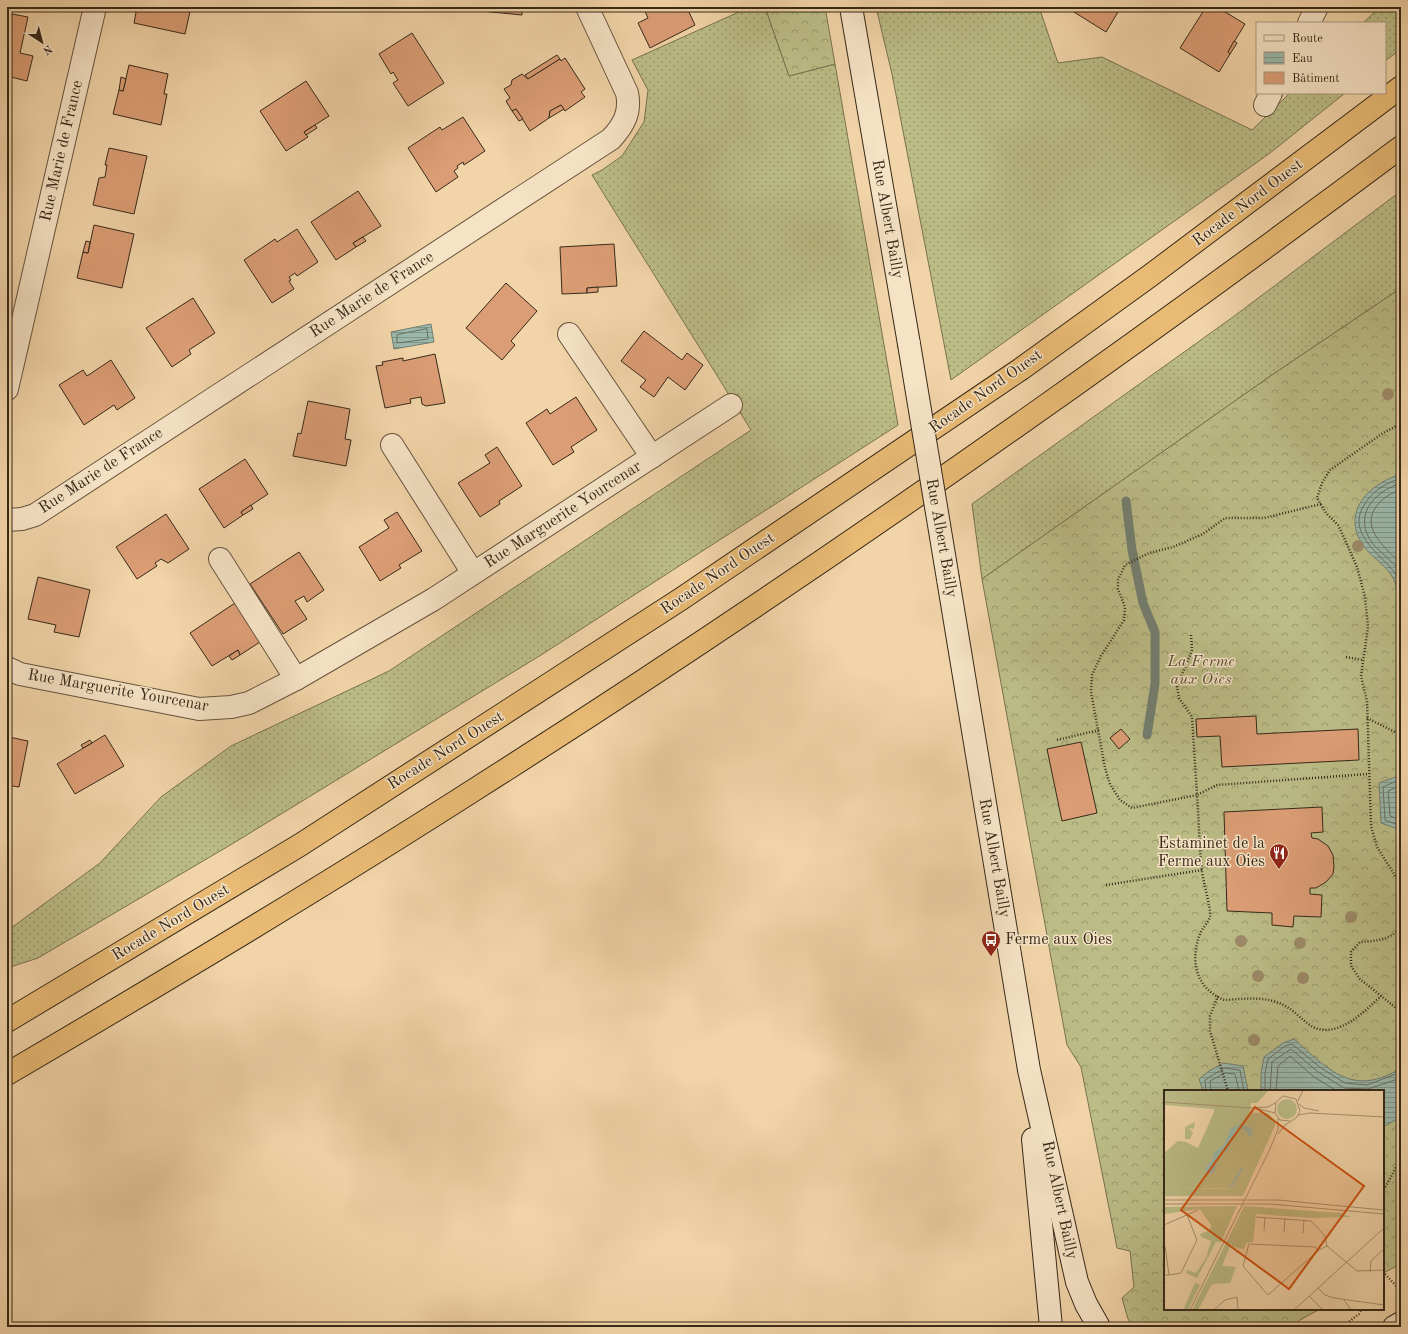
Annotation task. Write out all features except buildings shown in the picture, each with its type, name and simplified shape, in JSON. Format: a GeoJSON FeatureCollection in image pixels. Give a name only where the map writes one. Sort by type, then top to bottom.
{"type":"FeatureCollection","features":[{"type":"Feature","properties":{"kind":"highway","name":"Rocade Nord Ouest"},"geometry":{"type":"LineString","coordinates":[[7,1021],[300,845],[681,599],[1021,369],[1151,275],[1401,87]]}},
{"type":"Feature","properties":{"kind":"highway"},"geometry":{"type":"LineString","coordinates":[[7,1074],[219,948],[473,791],[641,682],[865,532],[1023,422],[1302,221],[1401,147]]}},
{"type":"Feature","properties":{"kind":"street","name":"Rue Marie de France"},"geometry":{"type":"LineString","coordinates":[[7,390],[95,7]]}},
{"type":"Feature","properties":{"kind":"street","name":"Rue Marie de France"},"geometry":{"type":"LineString","coordinates":[[7,520],[22,519],[35,514],[611,139],[624,123],[629,104],[626,93],[587,7]]}},
{"type":"Feature","properties":{"kind":"street","name":"Rue Albert Bailly"},"geometry":{"type":"LineString","coordinates":[[850,7],[909,344],[1029,1070],[1074,1268],[1086,1304],[1099,1327]]}},
{"type":"Feature","properties":{"kind":"street"},"geometry":{"type":"LineString","coordinates":[[1310,22],[1317,7]]}},
{"type":"Feature","properties":{"kind":"street","name":"Rue Marguerite Yourcenar"},"geometry":{"type":"LineString","coordinates":[[569,334],[652,457]]}},
{"type":"Feature","properties":{"kind":"street","name":"Rue Marguerite Yourcenar"},"geometry":{"type":"LineString","coordinates":[[7,668],[20,674],[199,709],[231,708],[249,703],[296,679],[434,599],[731,405]]}},
{"type":"Feature","properties":{"kind":"street","name":"Rue Marguerite Yourcenar"},"geometry":{"type":"LineString","coordinates":[[392,445],[473,573]]}},
{"type":"Feature","properties":{"kind":"street"},"geometry":{"type":"LineString","coordinates":[[220,558],[296,679]]}},
{"type":"Feature","properties":{"kind":"street","name":"Rue Albert Bailly"},"geometry":{"type":"LineString","coordinates":[[1029,1070],[1033,1144],[1051,1327]]}},
{"type":"Feature","properties":{"kind":"street"},"geometry":{"type":"LineString","coordinates":[[1394,1327],[1401,1323]]}},
{"type":"Feature","properties":{"kind":"path"},"geometry":{"type":"LineString","coordinates":[[1401,424],[1383,433],[1330,470],[1322,483],[1317,498],[1326,512],[1338,525],[1357,567],[1365,597],[1368,627],[1361,676],[1367,701],[1368,774],[1371,826],[1377,847],[1401,885]]}},
{"type":"Feature","properties":{"kind":"path"},"geometry":{"type":"LineString","coordinates":[[1320,504],[1264,518],[1225,518],[1202,534],[1173,547],[1149,553],[1125,565],[1118,580],[1118,589],[1125,607],[1124,620],[1092,675],[1091,692],[1105,768],[1110,784],[1120,800],[1132,808],[1197,795],[1217,785],[1368,774]]}},
{"type":"Feature","properties":{"kind":"path"},"geometry":{"type":"LineString","coordinates":[[1191,635],[1192,650],[1178,687],[1179,698],[1192,717],[1202,870],[1210,916],[1200,933],[1194,951],[1194,963],[1199,977],[1208,990],[1223,999],[1251,998],[1277,1001],[1296,1012],[1313,1027],[1326,1030],[1343,1025],[1363,1013],[1381,996]]}},
{"type":"Feature","properties":{"kind":"path"},"geometry":{"type":"LineString","coordinates":[[1346,657],[1363,660]]}},
{"type":"Feature","properties":{"kind":"path"},"geometry":{"type":"LineString","coordinates":[[1367,718],[1401,735]]}},
{"type":"Feature","properties":{"kind":"path"},"geometry":{"type":"LineString","coordinates":[[1057,740],[1099,730]]}},
{"type":"Feature","properties":{"kind":"path"},"geometry":{"type":"LineString","coordinates":[[1106,885],[1202,870]]}},
{"type":"Feature","properties":{"kind":"path"},"geometry":{"type":"LineString","coordinates":[[1401,928],[1394,935],[1380,940],[1360,942],[1351,952],[1351,966],[1360,979],[1401,1012]]}},
{"type":"Feature","properties":{"kind":"path"},"geometry":{"type":"LineString","coordinates":[[1218,996],[1210,1016],[1210,1032],[1228,1090]]}},
{"type":"Feature","properties":{"kind":"path"},"geometry":{"type":"LineString","coordinates":[[1384,1188],[1401,1158]]}},
{"type":"Feature","properties":{"kind":"path"},"geometry":{"type":"LineString","coordinates":[[1384,1274],[1401,1291]]}},
{"type":"Feature","properties":{"kind":"path"},"geometry":{"type":"LineString","coordinates":[[1342,1327],[1359,1314],[1361,1310]]}},
{"type":"Feature","properties":{"kind":"green space"},"geometry":{"type":"Polygon","coordinates":[[[750,7],[765,7],[789,76],[835,64],[898,425],[541,655],[232,844],[38,958],[7,968],[7,931],[100,863],[161,797],[231,746],[389,671],[751,430],[592,175],[622,156],[644,122],[648,90],[632,60],[750,7]]]}},
{"type":"Feature","properties":{"kind":"green space"},"geometry":{"type":"Polygon","coordinates":[[[765,7],[825,7],[835,64],[789,76],[765,7]]]}},
{"type":"Feature","properties":{"kind":"green space"},"geometry":{"type":"Polygon","coordinates":[[[876,7],[1039,7],[1058,63],[1102,57],[1252,130],[1289,94],[1344,94],[1270,153],[951,380],[892,74],[876,7]]]}},
{"type":"Feature","properties":{"kind":"green space"},"geometry":{"type":"Polygon","coordinates":[[[1380,7],[1401,7],[1401,49],[1386,60],[1386,22],[1364,22],[1380,7]]]}},
{"type":"Feature","properties":{"kind":"green space"},"geometry":{"type":"Polygon","coordinates":[[[1401,191],[1401,288],[1269,377],[982,579],[972,504],[1233,317],[1401,191]]]}},
{"type":"Feature","properties":{"kind":"green space","name":"La Ferme aux Oies"},"geometry":{"type":"Polygon","coordinates":[[[1401,288],[1401,1264],[1384,1272],[1384,1090],[1164,1090],[1164,1310],[1318,1310],[1300,1320],[1294,1327],[1134,1327],[1128,1319],[1122,1298],[1134,1287],[1130,1251],[1117,1248],[1081,1067],[1067,1045],[982,579],[1269,377],[1401,288]]]}},
{"type":"Feature","properties":{"kind":"water"},"geometry":{"type":"Polygon","coordinates":[[[431,324],[434,342],[394,349],[391,332],[431,324]]]}},
{"type":"Feature","properties":{"kind":"water"},"geometry":{"type":"Polygon","coordinates":[[[1401,474],[1401,617],[1398,592],[1393,578],[1388,570],[1366,549],[1358,536],[1355,524],[1356,513],[1360,503],[1367,494],[1388,479],[1401,474]]]}},
{"type":"Feature","properties":{"kind":"water"},"geometry":{"type":"Polygon","coordinates":[[[1401,775],[1401,830],[1381,823],[1379,783],[1401,775]]]}},
{"type":"Feature","properties":{"kind":"water"},"geometry":{"type":"Polygon","coordinates":[[[1294,1039],[1331,1070],[1355,1080],[1369,1080],[1384,1077],[1401,1068],[1401,1117],[1384,1126],[1384,1090],[1261,1090],[1261,1073],[1264,1057],[1283,1043],[1294,1039]]]}},
{"type":"Feature","properties":{"kind":"water"},"geometry":{"type":"Polygon","coordinates":[[[1223,1063],[1243,1066],[1248,1090],[1203,1090],[1199,1079],[1223,1063]]]}},
{"type":"Feature","properties":{"kind":"waterway"},"geometry":{"type":"LineString","coordinates":[[1126,501],[1132,550],[1143,603],[1155,632],[1155,684],[1147,735]]}},
{"type":"Feature","properties":{"kind":"place","name":"Estaminet de la Ferme aux Oies"},"geometry":{"type":"Point","coordinates":[1279,870]}},
{"type":"Feature","properties":{"kind":"place","name":"Ferme aux Oies"},"geometry":{"type":"Point","coordinates":[991,957]}}]}
